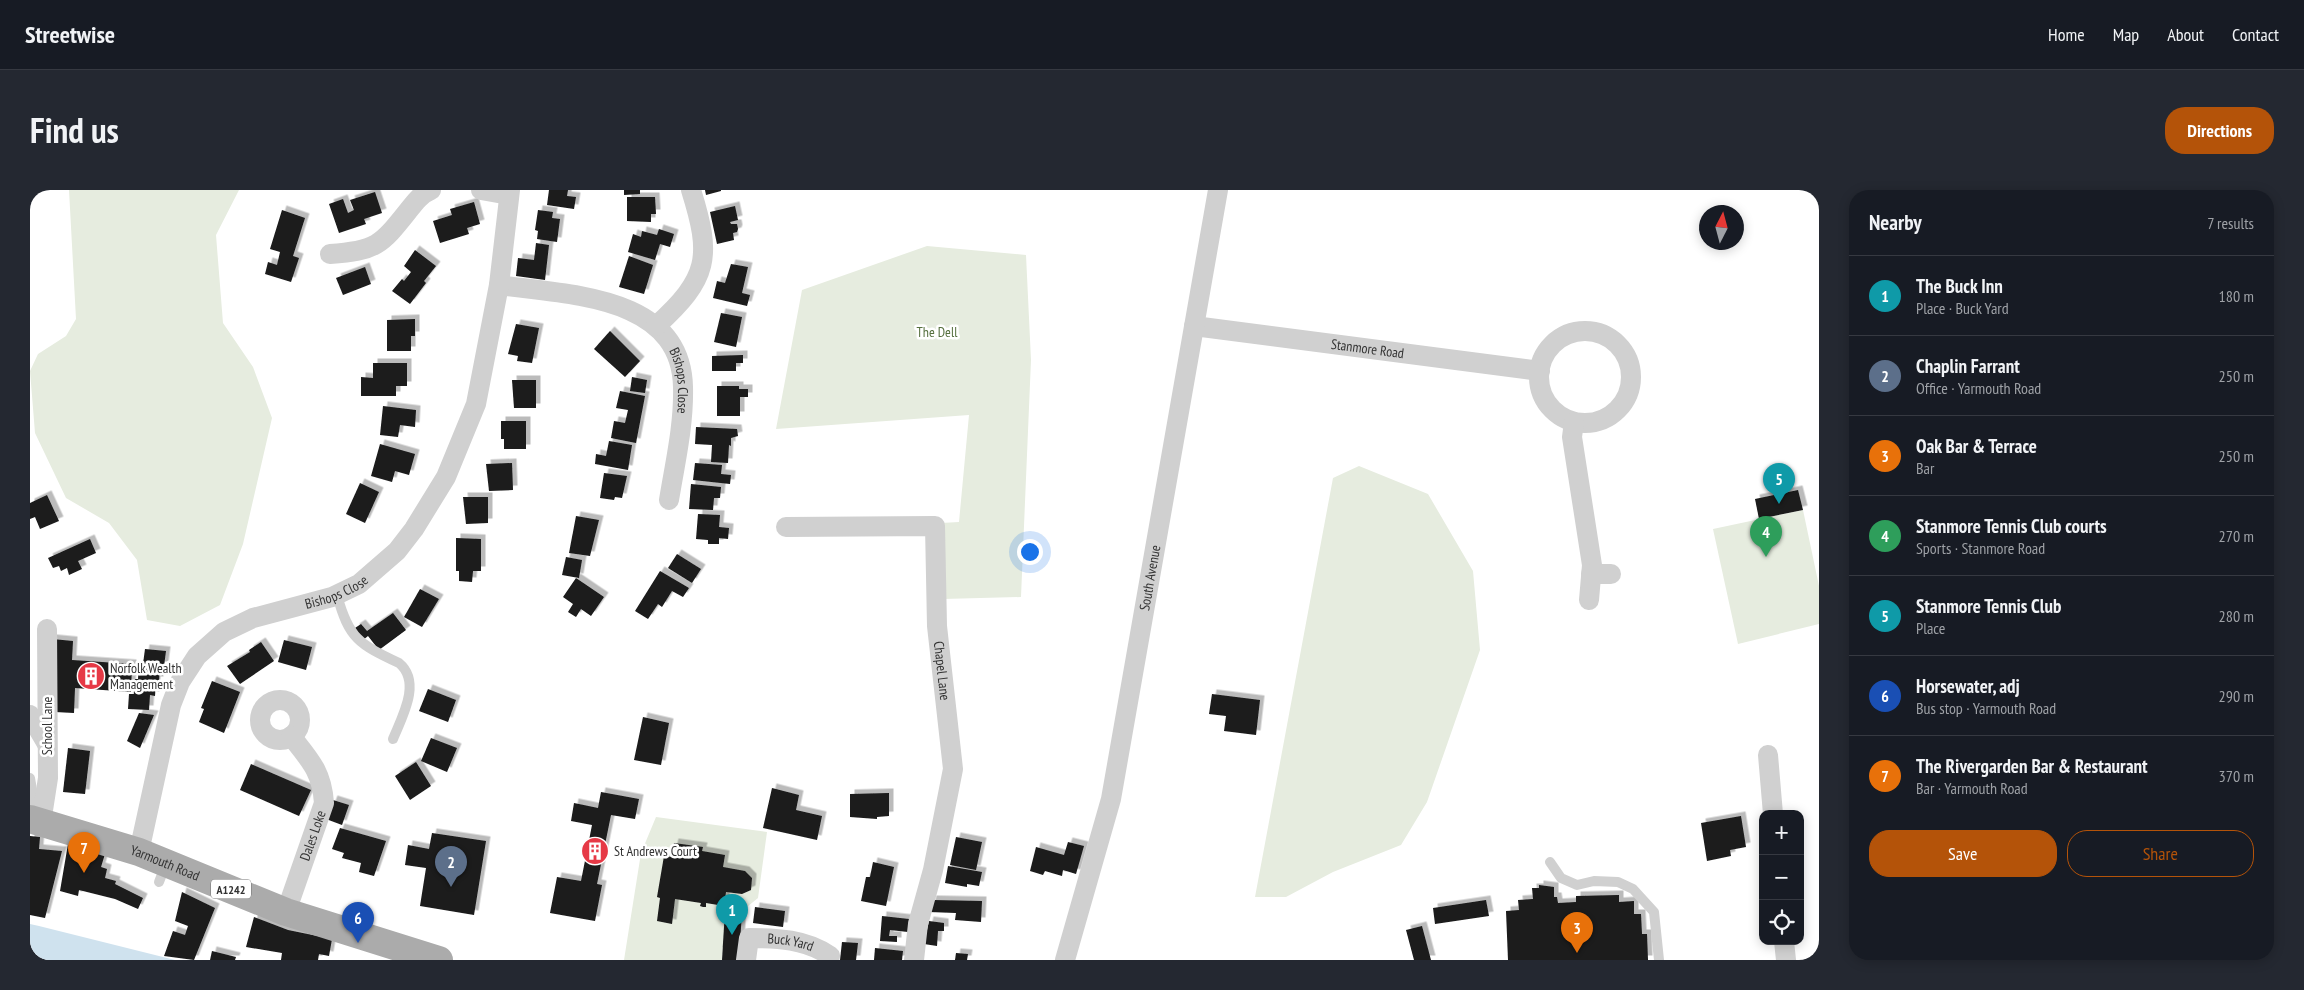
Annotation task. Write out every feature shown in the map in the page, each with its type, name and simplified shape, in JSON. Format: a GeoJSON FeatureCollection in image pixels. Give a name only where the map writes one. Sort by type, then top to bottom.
{"type":"FeatureCollection","features":[{"type":"Feature","properties":{"kind":"main road","name":"Yarmouth Road"},"geometry":{"type":"LineString","coordinates":[[33,821],[139,852],[163,872],[439,960]]}},
{"type":"Feature","properties":{"kind":"street"},"geometry":{"type":"LineString","coordinates":[[330,254],[371,248],[384,240],[415,202],[425,192],[431,190]]}},
{"type":"Feature","properties":{"kind":"street","name":"Bishops Close"},"geometry":{"type":"LineString","coordinates":[[139,852],[171,705],[180,682],[197,656],[224,632],[253,618],[336,595],[359,584],[397,552],[414,529],[446,477],[476,404],[499,285],[510,193],[481,190]]}},
{"type":"Feature","properties":{"kind":"street"},"geometry":{"type":"LineString","coordinates":[[656,326],[678,306],[697,280],[704,257],[704,234],[691,190]]}},
{"type":"Feature","properties":{"kind":"street","name":"South Avenue"},"geometry":{"type":"LineString","coordinates":[[1065,960],[1111,799],[1218,190]]}},
{"type":"Feature","properties":{"kind":"street","name":"Bishops Close"},"geometry":{"type":"LineString","coordinates":[[499,285],[605,300],[635,311],[656,326],[671,345],[680,367],[683,385],[683,408],[669,500]]}},
{"type":"Feature","properties":{"kind":"street","name":"Stanmore Road"},"geometry":{"type":"LineString","coordinates":[[1194,326],[1540,371]]}},
{"type":"Feature","properties":{"kind":"street"},"geometry":{"type":"LineString","coordinates":[[1587,331],[1603,334],[1614,341],[1626,356],[1631,373],[1630,390],[1622,406],[1610,416],[1593,423],[1574,422],[1561,416],[1547,403],[1540,387],[1540,371],[1545,356],[1554,343],[1569,334],[1587,331]]}},
{"type":"Feature","properties":{"kind":"street"},"geometry":{"type":"LineString","coordinates":[[1574,422],[1572,437],[1592,565],[1589,600]]}},
{"type":"Feature","properties":{"kind":"street","name":"Chapel Lane"},"geometry":{"type":"LineString","coordinates":[[786,527],[935,526],[937,626],[953,769],[933,870],[918,924],[914,960]]}},
{"type":"Feature","properties":{"kind":"street"},"geometry":{"type":"LineString","coordinates":[[1591,574],[1611,574]]}},
{"type":"Feature","properties":{"kind":"street","name":"School Lane"},"geometry":{"type":"LineString","coordinates":[[33,821],[48,778],[47,629]]}},
{"type":"Feature","properties":{"kind":"street"},"geometry":{"type":"LineString","coordinates":[[30,715],[48,744]]}},
{"type":"Feature","properties":{"kind":"street","name":"Dales Loke"},"geometry":{"type":"LineString","coordinates":[[286,912],[324,803],[323,786],[316,766],[292,736]]}},
{"type":"Feature","properties":{"kind":"street"},"geometry":{"type":"LineString","coordinates":[[1768,756],[1773,810]]}},
{"type":"Feature","properties":{"kind":"street","name":"Buck Yard"},"geometry":{"type":"LineString","coordinates":[[746,960],[749,930],[772,938],[801,942],[819,948],[830,956]]}},
{"type":"Feature","properties":{"kind":"street"},"geometry":{"type":"LineString","coordinates":[[1784,945],[1786,960]]}},
{"type":"Feature","properties":{"kind":"lane"},"geometry":{"type":"LineString","coordinates":[[336,595],[348,628],[357,640],[399,663],[409,676],[409,697],[393,739]]}},
{"type":"Feature","properties":{"kind":"lane"},"geometry":{"type":"LineString","coordinates":[[30,778],[34,801],[33,821]]}},
{"type":"Feature","properties":{"kind":"lane"},"geometry":{"type":"LineString","coordinates":[[1550,862],[1561,878],[1577,885],[1594,881],[1618,882],[1634,889],[1654,912],[1659,960]]}},
{"type":"Feature","properties":{"kind":"green space"},"geometry":{"type":"Polygon","coordinates":[[[69,190],[239,190],[216,235],[223,323],[253,367],[272,418],[243,544],[220,605],[180,626],[147,620],[137,560],[109,523],[66,498],[35,433],[30,371],[38,354],[66,336],[76,319],[69,190]]]}},
{"type":"Feature","properties":{"kind":"green space","name":"The Dell"},"geometry":{"type":"Polygon","coordinates":[[[927,246],[1026,255],[1031,360],[1021,597],[943,599],[941,523],[959,522],[969,415],[776,429],[802,290],[927,246]]]}},
{"type":"Feature","properties":{"kind":"green space"},"geometry":{"type":"Polygon","coordinates":[[[1359,466],[1428,494],[1473,571],[1480,650],[1427,802],[1401,845],[1333,872],[1286,897],[1255,897],[1333,478],[1359,466]]]}},
{"type":"Feature","properties":{"kind":"green space"},"geometry":{"type":"Polygon","coordinates":[[[1803,510],[1819,586],[1819,624],[1738,644],[1713,529],[1803,510]]]}},
{"type":"Feature","properties":{"kind":"green space"},"geometry":{"type":"Polygon","coordinates":[[[656,817],[767,832],[758,898],[742,911],[726,910],[722,960],[624,960],[641,853],[656,817]]]}},
{"type":"Feature","properties":{"kind":"water"},"geometry":{"type":"Polygon","coordinates":[[[30,924],[39,926],[175,960],[30,960],[30,924]]]}},
{"type":"Feature","properties":{"kind":"building"},"geometry":{"type":"Polygon","coordinates":[[[549,190],[568,190],[567,196],[576,197],[574,209],[547,205],[549,190]]]}},
{"type":"Feature","properties":{"kind":"building"},"geometry":{"type":"Polygon","coordinates":[[[624,190],[640,190],[640,194],[624,195],[624,190]]]}},
{"type":"Feature","properties":{"kind":"building"},"geometry":{"type":"Polygon","coordinates":[[[705,190],[721,190],[721,191],[706,195],[705,190]]]}},
{"type":"Feature","properties":{"kind":"building"},"geometry":{"type":"Polygon","coordinates":[[[375,192],[382,213],[364,219],[366,224],[339,233],[329,204],[343,199],[348,213],[354,210],[350,200],[375,192]]]}},
{"type":"Feature","properties":{"kind":"building"},"geometry":{"type":"Polygon","coordinates":[[[627,197],[655,197],[656,214],[651,214],[651,222],[627,221],[627,197]]]}},
{"type":"Feature","properties":{"kind":"building"},"geometry":{"type":"Polygon","coordinates":[[[474,202],[480,224],[467,228],[469,234],[440,243],[433,221],[452,215],[450,209],[474,202]]]}},
{"type":"Feature","properties":{"kind":"building"},"geometry":{"type":"Polygon","coordinates":[[[735,206],[738,220],[730,222],[731,224],[737,224],[737,232],[733,233],[734,240],[717,244],[710,212],[735,206]]]}},
{"type":"Feature","properties":{"kind":"building"},"geometry":{"type":"Polygon","coordinates":[[[282,210],[305,218],[293,256],[299,258],[291,282],[265,274],[268,262],[277,265],[280,252],[270,249],[282,210]]]}},
{"type":"Feature","properties":{"kind":"building"},"geometry":{"type":"Polygon","coordinates":[[[538,210],[553,212],[552,218],[560,219],[557,242],[537,239],[538,231],[535,230],[538,210]]]}},
{"type":"Feature","properties":{"kind":"building"},"geometry":{"type":"Polygon","coordinates":[[[659,229],[674,234],[670,247],[660,244],[655,260],[628,252],[633,234],[641,237],[642,231],[657,235],[659,229]]]}},
{"type":"Feature","properties":{"kind":"building"},"geometry":{"type":"Polygon","coordinates":[[[536,243],[549,245],[545,280],[516,276],[518,258],[534,260],[536,243]]]}},
{"type":"Feature","properties":{"kind":"building"},"geometry":{"type":"Polygon","coordinates":[[[415,250],[436,266],[410,304],[392,291],[411,272],[404,266],[415,250]]]}},
{"type":"Feature","properties":{"kind":"building"},"geometry":{"type":"Polygon","coordinates":[[[629,256],[653,265],[644,294],[619,287],[629,256]]]}},
{"type":"Feature","properties":{"kind":"building"},"geometry":{"type":"Polygon","coordinates":[[[731,264],[748,267],[742,293],[750,295],[747,306],[713,298],[717,281],[725,283],[731,264]]]}},
{"type":"Feature","properties":{"kind":"building"},"geometry":{"type":"Polygon","coordinates":[[[365,267],[371,284],[343,295],[336,278],[365,267]]]}},
{"type":"Feature","properties":{"kind":"building"},"geometry":{"type":"Polygon","coordinates":[[[721,313],[742,317],[736,347],[714,342],[721,313]]]}},
{"type":"Feature","properties":{"kind":"building"},"geometry":{"type":"Polygon","coordinates":[[[415,319],[415,336],[411,336],[411,351],[387,351],[387,320],[415,319]]]}},
{"type":"Feature","properties":{"kind":"building"},"geometry":{"type":"Polygon","coordinates":[[[516,324],[539,328],[532,363],[517,361],[518,356],[508,354],[516,324]]]}},
{"type":"Feature","properties":{"kind":"building"},"geometry":{"type":"Polygon","coordinates":[[[610,331],[640,361],[625,377],[594,349],[610,331]]]}},
{"type":"Feature","properties":{"kind":"building"},"geometry":{"type":"Polygon","coordinates":[[[743,355],[743,363],[736,363],[736,371],[712,371],[712,356],[743,355]]]}},
{"type":"Feature","properties":{"kind":"building"},"geometry":{"type":"Polygon","coordinates":[[[373,363],[407,363],[407,386],[396,386],[396,396],[361,396],[361,377],[373,378],[373,363]]]}},
{"type":"Feature","properties":{"kind":"building"},"geometry":{"type":"Polygon","coordinates":[[[632,377],[647,380],[645,393],[630,391],[632,377]]]}},
{"type":"Feature","properties":{"kind":"building"},"geometry":{"type":"Polygon","coordinates":[[[512,380],[536,380],[536,408],[514,408],[512,380]]]}},
{"type":"Feature","properties":{"kind":"building"},"geometry":{"type":"Polygon","coordinates":[[[717,386],[739,386],[739,389],[748,389],[748,397],[740,397],[740,416],[717,416],[717,386]]]}},
{"type":"Feature","properties":{"kind":"building"},"geometry":{"type":"Polygon","coordinates":[[[620,391],[645,396],[636,443],[611,438],[614,421],[625,423],[628,410],[616,408],[620,391]]]}},
{"type":"Feature","properties":{"kind":"building"},"geometry":{"type":"Polygon","coordinates":[[[383,406],[416,410],[415,427],[400,425],[398,437],[380,435],[383,406]]]}},
{"type":"Feature","properties":{"kind":"building"},"geometry":{"type":"Polygon","coordinates":[[[501,421],[526,421],[526,449],[504,449],[504,439],[501,439],[501,421]]]}},
{"type":"Feature","properties":{"kind":"building"},"geometry":{"type":"Polygon","coordinates":[[[696,427],[737,429],[738,436],[731,438],[731,446],[729,445],[728,463],[711,462],[712,445],[695,444],[696,427]]]}},
{"type":"Feature","properties":{"kind":"building"},"geometry":{"type":"Polygon","coordinates":[[[609,441],[632,445],[628,470],[595,464],[596,454],[606,456],[609,441]]]}},
{"type":"Feature","properties":{"kind":"building"},"geometry":{"type":"Polygon","coordinates":[[[380,444],[415,454],[409,475],[395,471],[392,482],[371,476],[380,444]]]}},
{"type":"Feature","properties":{"kind":"building"},"geometry":{"type":"Polygon","coordinates":[[[512,463],[513,490],[489,491],[486,464],[512,463]]]}},
{"type":"Feature","properties":{"kind":"building"},"geometry":{"type":"Polygon","coordinates":[[[695,463],[722,465],[721,474],[731,475],[730,484],[693,480],[695,463]]]}},
{"type":"Feature","properties":{"kind":"building"},"geometry":{"type":"Polygon","coordinates":[[[604,473],[627,476],[622,498],[615,497],[614,500],[600,498],[604,473]]]}},
{"type":"Feature","properties":{"kind":"building"},"geometry":{"type":"Polygon","coordinates":[[[360,483],[379,492],[365,523],[346,514],[360,483]]]}},
{"type":"Feature","properties":{"kind":"building"},"geometry":{"type":"Polygon","coordinates":[[[691,484],[721,487],[720,498],[714,498],[713,510],[689,509],[691,484]]]}},
{"type":"Feature","properties":{"kind":"building"},"geometry":{"type":"Polygon","coordinates":[[[1798,490],[1803,510],[1759,519],[1755,499],[1798,490]]]}},
{"type":"Feature","properties":{"kind":"building"},"geometry":{"type":"Polygon","coordinates":[[[47,495],[59,521],[40,529],[35,517],[30,519],[30,503],[47,495]]]}},
{"type":"Feature","properties":{"kind":"building"},"geometry":{"type":"Polygon","coordinates":[[[463,497],[488,497],[488,523],[466,524],[463,497]]]}},
{"type":"Feature","properties":{"kind":"building"},"geometry":{"type":"Polygon","coordinates":[[[698,514],[720,515],[719,527],[729,528],[728,539],[719,538],[719,544],[708,544],[708,540],[696,539],[698,514]]]}},
{"type":"Feature","properties":{"kind":"building"},"geometry":{"type":"Polygon","coordinates":[[[576,516],[599,520],[590,556],[569,553],[576,516]]]}},
{"type":"Feature","properties":{"kind":"building"},"geometry":{"type":"Polygon","coordinates":[[[456,538],[481,539],[481,571],[473,571],[472,582],[459,581],[459,571],[456,571],[456,538]]]}},
{"type":"Feature","properties":{"kind":"building"},"geometry":{"type":"Polygon","coordinates":[[[90,539],[96,553],[78,561],[82,569],[69,575],[67,568],[61,571],[59,566],[53,568],[48,558],[90,539]]]}},
{"type":"Feature","properties":{"kind":"building"},"geometry":{"type":"Polygon","coordinates":[[[677,554],[701,569],[692,583],[668,568],[677,554]]]}},
{"type":"Feature","properties":{"kind":"building"},"geometry":{"type":"Polygon","coordinates":[[[566,557],[582,560],[579,578],[562,575],[566,557]]]}},
{"type":"Feature","properties":{"kind":"building"},"geometry":{"type":"Polygon","coordinates":[[[660,571],[689,588],[683,597],[672,591],[662,607],[658,604],[648,619],[635,611],[660,571]]]}},
{"type":"Feature","properties":{"kind":"building"},"geometry":{"type":"Polygon","coordinates":[[[576,578],[604,597],[591,616],[581,609],[576,617],[568,612],[573,604],[563,597],[576,578]]]}},
{"type":"Feature","properties":{"kind":"building"},"geometry":{"type":"Polygon","coordinates":[[[420,589],[439,599],[422,627],[404,617],[420,589]]]}},
{"type":"Feature","properties":{"kind":"building"},"geometry":{"type":"Polygon","coordinates":[[[393,613],[406,630],[379,650],[368,636],[363,640],[355,628],[361,624],[367,631],[393,613]]]}},
{"type":"Feature","properties":{"kind":"building","name":"Norfolk Wealth Management"},"geometry":{"type":"Polygon","coordinates":[[[52,639],[73,641],[72,660],[132,664],[131,692],[75,688],[74,713],[55,712],[52,639]]]}},
{"type":"Feature","properties":{"kind":"building"},"geometry":{"type":"Polygon","coordinates":[[[284,640],[312,647],[306,670],[278,662],[284,640]]]}},
{"type":"Feature","properties":{"kind":"building"},"geometry":{"type":"Polygon","coordinates":[[[261,642],[274,661],[240,684],[227,666],[250,652],[249,650],[261,642]]]}},
{"type":"Feature","properties":{"kind":"building"},"geometry":{"type":"Polygon","coordinates":[[[145,649],[166,651],[164,666],[160,666],[155,696],[150,695],[149,710],[128,709],[129,694],[134,694],[135,679],[138,679],[139,664],[143,664],[145,649]]]}},
{"type":"Feature","properties":{"kind":"building"},"geometry":{"type":"Polygon","coordinates":[[[212,681],[240,692],[224,733],[199,722],[204,709],[201,708],[212,681]]]}},
{"type":"Feature","properties":{"kind":"building"},"geometry":{"type":"Polygon","coordinates":[[[428,689],[456,700],[448,722],[419,711],[428,689]]]}},
{"type":"Feature","properties":{"kind":"building"},"geometry":{"type":"Polygon","coordinates":[[[1212,694],[1260,700],[1256,735],[1224,731],[1226,716],[1209,714],[1212,694]]]}},
{"type":"Feature","properties":{"kind":"building"},"geometry":{"type":"Polygon","coordinates":[[[139,713],[154,715],[140,748],[127,741],[139,713]]]}},
{"type":"Feature","properties":{"kind":"building"},"geometry":{"type":"Polygon","coordinates":[[[643,717],[669,723],[661,765],[634,760],[643,717]]]}},
{"type":"Feature","properties":{"kind":"building"},"geometry":{"type":"Polygon","coordinates":[[[431,738],[457,748],[447,772],[421,761],[431,738]]]}},
{"type":"Feature","properties":{"kind":"building"},"geometry":{"type":"Polygon","coordinates":[[[68,748],[90,751],[85,794],[63,792],[68,748]]]}},
{"type":"Feature","properties":{"kind":"building"},"geometry":{"type":"Polygon","coordinates":[[[416,762],[431,786],[410,800],[395,776],[416,762]]]}},
{"type":"Feature","properties":{"kind":"building"},"geometry":{"type":"Polygon","coordinates":[[[251,764],[311,790],[299,816],[240,790],[251,764]]]}},
{"type":"Feature","properties":{"kind":"building"},"geometry":{"type":"Polygon","coordinates":[[[772,788],[799,795],[796,810],[822,816],[817,840],[763,828],[772,788]]]}},
{"type":"Feature","properties":{"kind":"building","name":"St Andrews Court"},"geometry":{"type":"Polygon","coordinates":[[[601,792],[639,799],[635,819],[611,815],[597,884],[602,885],[595,921],[550,913],[557,877],[581,881],[592,825],[571,821],[574,803],[598,808],[601,792]]]}},
{"type":"Feature","properties":{"kind":"building"},"geometry":{"type":"Polygon","coordinates":[[[889,793],[889,816],[877,817],[877,819],[850,817],[850,794],[889,793]]]}},
{"type":"Feature","properties":{"kind":"building"},"geometry":{"type":"Polygon","coordinates":[[[333,800],[349,805],[342,825],[326,819],[333,800]]]}},
{"type":"Feature","properties":{"kind":"building"},"geometry":{"type":"Polygon","coordinates":[[[1741,816],[1746,847],[1730,850],[1731,856],[1707,861],[1701,823],[1741,816]]]}},
{"type":"Feature","properties":{"kind":"building"},"geometry":{"type":"Polygon","coordinates":[[[340,828],[386,841],[374,876],[359,872],[361,863],[342,858],[344,853],[332,849],[340,828]]]}},
{"type":"Feature","properties":{"kind":"building"},"geometry":{"type":"Polygon","coordinates":[[[432,833],[486,841],[474,915],[420,906],[426,868],[405,865],[408,845],[429,849],[432,833]]]}},
{"type":"Feature","properties":{"kind":"building"},"geometry":{"type":"Polygon","coordinates":[[[30,836],[40,837],[39,849],[62,851],[45,918],[30,915],[30,836]]]}},
{"type":"Feature","properties":{"kind":"building"},"geometry":{"type":"Polygon","coordinates":[[[956,837],[982,842],[976,870],[950,865],[956,837]]]}},
{"type":"Feature","properties":{"kind":"building"},"geometry":{"type":"Polygon","coordinates":[[[1068,842],[1084,846],[1076,874],[1063,870],[1062,876],[1045,871],[1043,875],[1030,871],[1036,847],[1064,855],[1068,842]]]}},
{"type":"Feature","properties":{"kind":"building"},"geometry":{"type":"Polygon","coordinates":[[[674,843],[703,847],[702,851],[725,855],[723,867],[745,871],[752,878],[751,890],[742,894],[726,892],[724,906],[706,903],[706,907],[703,907],[700,906],[701,903],[675,899],[672,924],[657,921],[660,898],[657,897],[664,856],[671,857],[674,843]]]}},
{"type":"Feature","properties":{"kind":"building"},"geometry":{"type":"Polygon","coordinates":[[[68,844],[105,854],[101,867],[107,869],[105,878],[116,881],[115,884],[143,898],[138,909],[115,899],[79,890],[78,896],[60,891],[68,844]]]}},
{"type":"Feature","properties":{"kind":"building"},"geometry":{"type":"Polygon","coordinates":[[[873,862],[894,867],[886,906],[861,901],[866,877],[870,877],[873,862]]]}},
{"type":"Feature","properties":{"kind":"building"},"geometry":{"type":"Polygon","coordinates":[[[948,866],[982,872],[979,886],[967,884],[967,887],[945,883],[948,866]]]}},
{"type":"Feature","properties":{"kind":"building"},"geometry":{"type":"Polygon","coordinates":[[[1539,885],[1554,887],[1554,897],[1557,897],[1558,903],[1576,902],[1576,896],[1619,895],[1619,902],[1634,901],[1634,914],[1641,914],[1642,934],[1647,934],[1648,960],[1508,960],[1506,911],[1519,910],[1518,900],[1533,899],[1532,888],[1539,888],[1539,885]]]}},
{"type":"Feature","properties":{"kind":"building"},"geometry":{"type":"Polygon","coordinates":[[[182,892],[215,908],[194,960],[164,956],[173,931],[185,935],[188,926],[175,921],[182,892]]]}},
{"type":"Feature","properties":{"kind":"building"},"geometry":{"type":"Polygon","coordinates":[[[932,900],[982,901],[981,922],[955,920],[956,913],[929,912],[932,900]]]}},
{"type":"Feature","properties":{"kind":"building"},"geometry":{"type":"Polygon","coordinates":[[[1486,900],[1489,916],[1435,924],[1433,908],[1486,900]]]}},
{"type":"Feature","properties":{"kind":"building"},"geometry":{"type":"Polygon","coordinates":[[[755,907],[785,911],[783,927],[753,923],[755,907]]]}},
{"type":"Feature","properties":{"kind":"building"},"geometry":{"type":"Polygon","coordinates":[[[725,910],[742,911],[739,960],[722,960],[725,910]]]}},
{"type":"Feature","properties":{"kind":"building"},"geometry":{"type":"Polygon","coordinates":[[[882,916],[909,919],[908,932],[890,930],[889,936],[897,936],[897,942],[880,941],[882,916]]]}},
{"type":"Feature","properties":{"kind":"building"},"geometry":{"type":"Polygon","coordinates":[[[254,917],[288,930],[332,939],[329,956],[319,954],[318,960],[281,960],[282,953],[246,947],[254,917]]]}},
{"type":"Feature","properties":{"kind":"building"},"geometry":{"type":"Polygon","coordinates":[[[929,921],[944,923],[944,931],[938,931],[937,946],[924,944],[929,921]]]}},
{"type":"Feature","properties":{"kind":"building"},"geometry":{"type":"Polygon","coordinates":[[[1422,926],[1431,960],[1414,960],[1406,930],[1422,926]]]}},
{"type":"Feature","properties":{"kind":"building"},"geometry":{"type":"Polygon","coordinates":[[[842,942],[858,943],[856,960],[840,960],[842,942]]]}},
{"type":"Feature","properties":{"kind":"building"},"geometry":{"type":"Polygon","coordinates":[[[875,948],[903,951],[902,960],[874,960],[875,948]]]}},
{"type":"Feature","properties":{"kind":"building"},"geometry":{"type":"Polygon","coordinates":[[[212,951],[236,957],[235,960],[210,960],[212,951]]]}},
{"type":"Feature","properties":{"kind":"building"},"geometry":{"type":"Polygon","coordinates":[[[956,953],[968,954],[967,960],[955,960],[956,953]]]}},
{"type":"Feature","properties":{"kind":"place","name":"Stanmore Tennis Club"},"geometry":{"type":"Point","coordinates":[1779,504]}},
{"type":"Feature","properties":{"kind":"place","name":"Stanmore Tennis Club courts"},"geometry":{"type":"Point","coordinates":[1766,557]}},
{"type":"Feature","properties":{"kind":"place","name":"Norfolk Wealth Management"},"geometry":{"type":"Point","coordinates":[91,676]}},
{"type":"Feature","properties":{"kind":"place","name":"St Andrews Court"},"geometry":{"type":"Point","coordinates":[595,851]}},
{"type":"Feature","properties":{"kind":"place","name":"The Rivergarden Bar & Restaurant"},"geometry":{"type":"Point","coordinates":[84,873]}},
{"type":"Feature","properties":{"kind":"place","name":"Chaplin Farrant"},"geometry":{"type":"Point","coordinates":[451,887]}},
{"type":"Feature","properties":{"kind":"place","name":"The Buck Inn"},"geometry":{"type":"Point","coordinates":[732,935]}},
{"type":"Feature","properties":{"kind":"place","name":"Horsewater, adj"},"geometry":{"type":"Point","coordinates":[358,943]}},
{"type":"Feature","properties":{"kind":"place","name":"Oak Bar & Terrace"},"geometry":{"type":"Point","coordinates":[1577,953]}}]}
